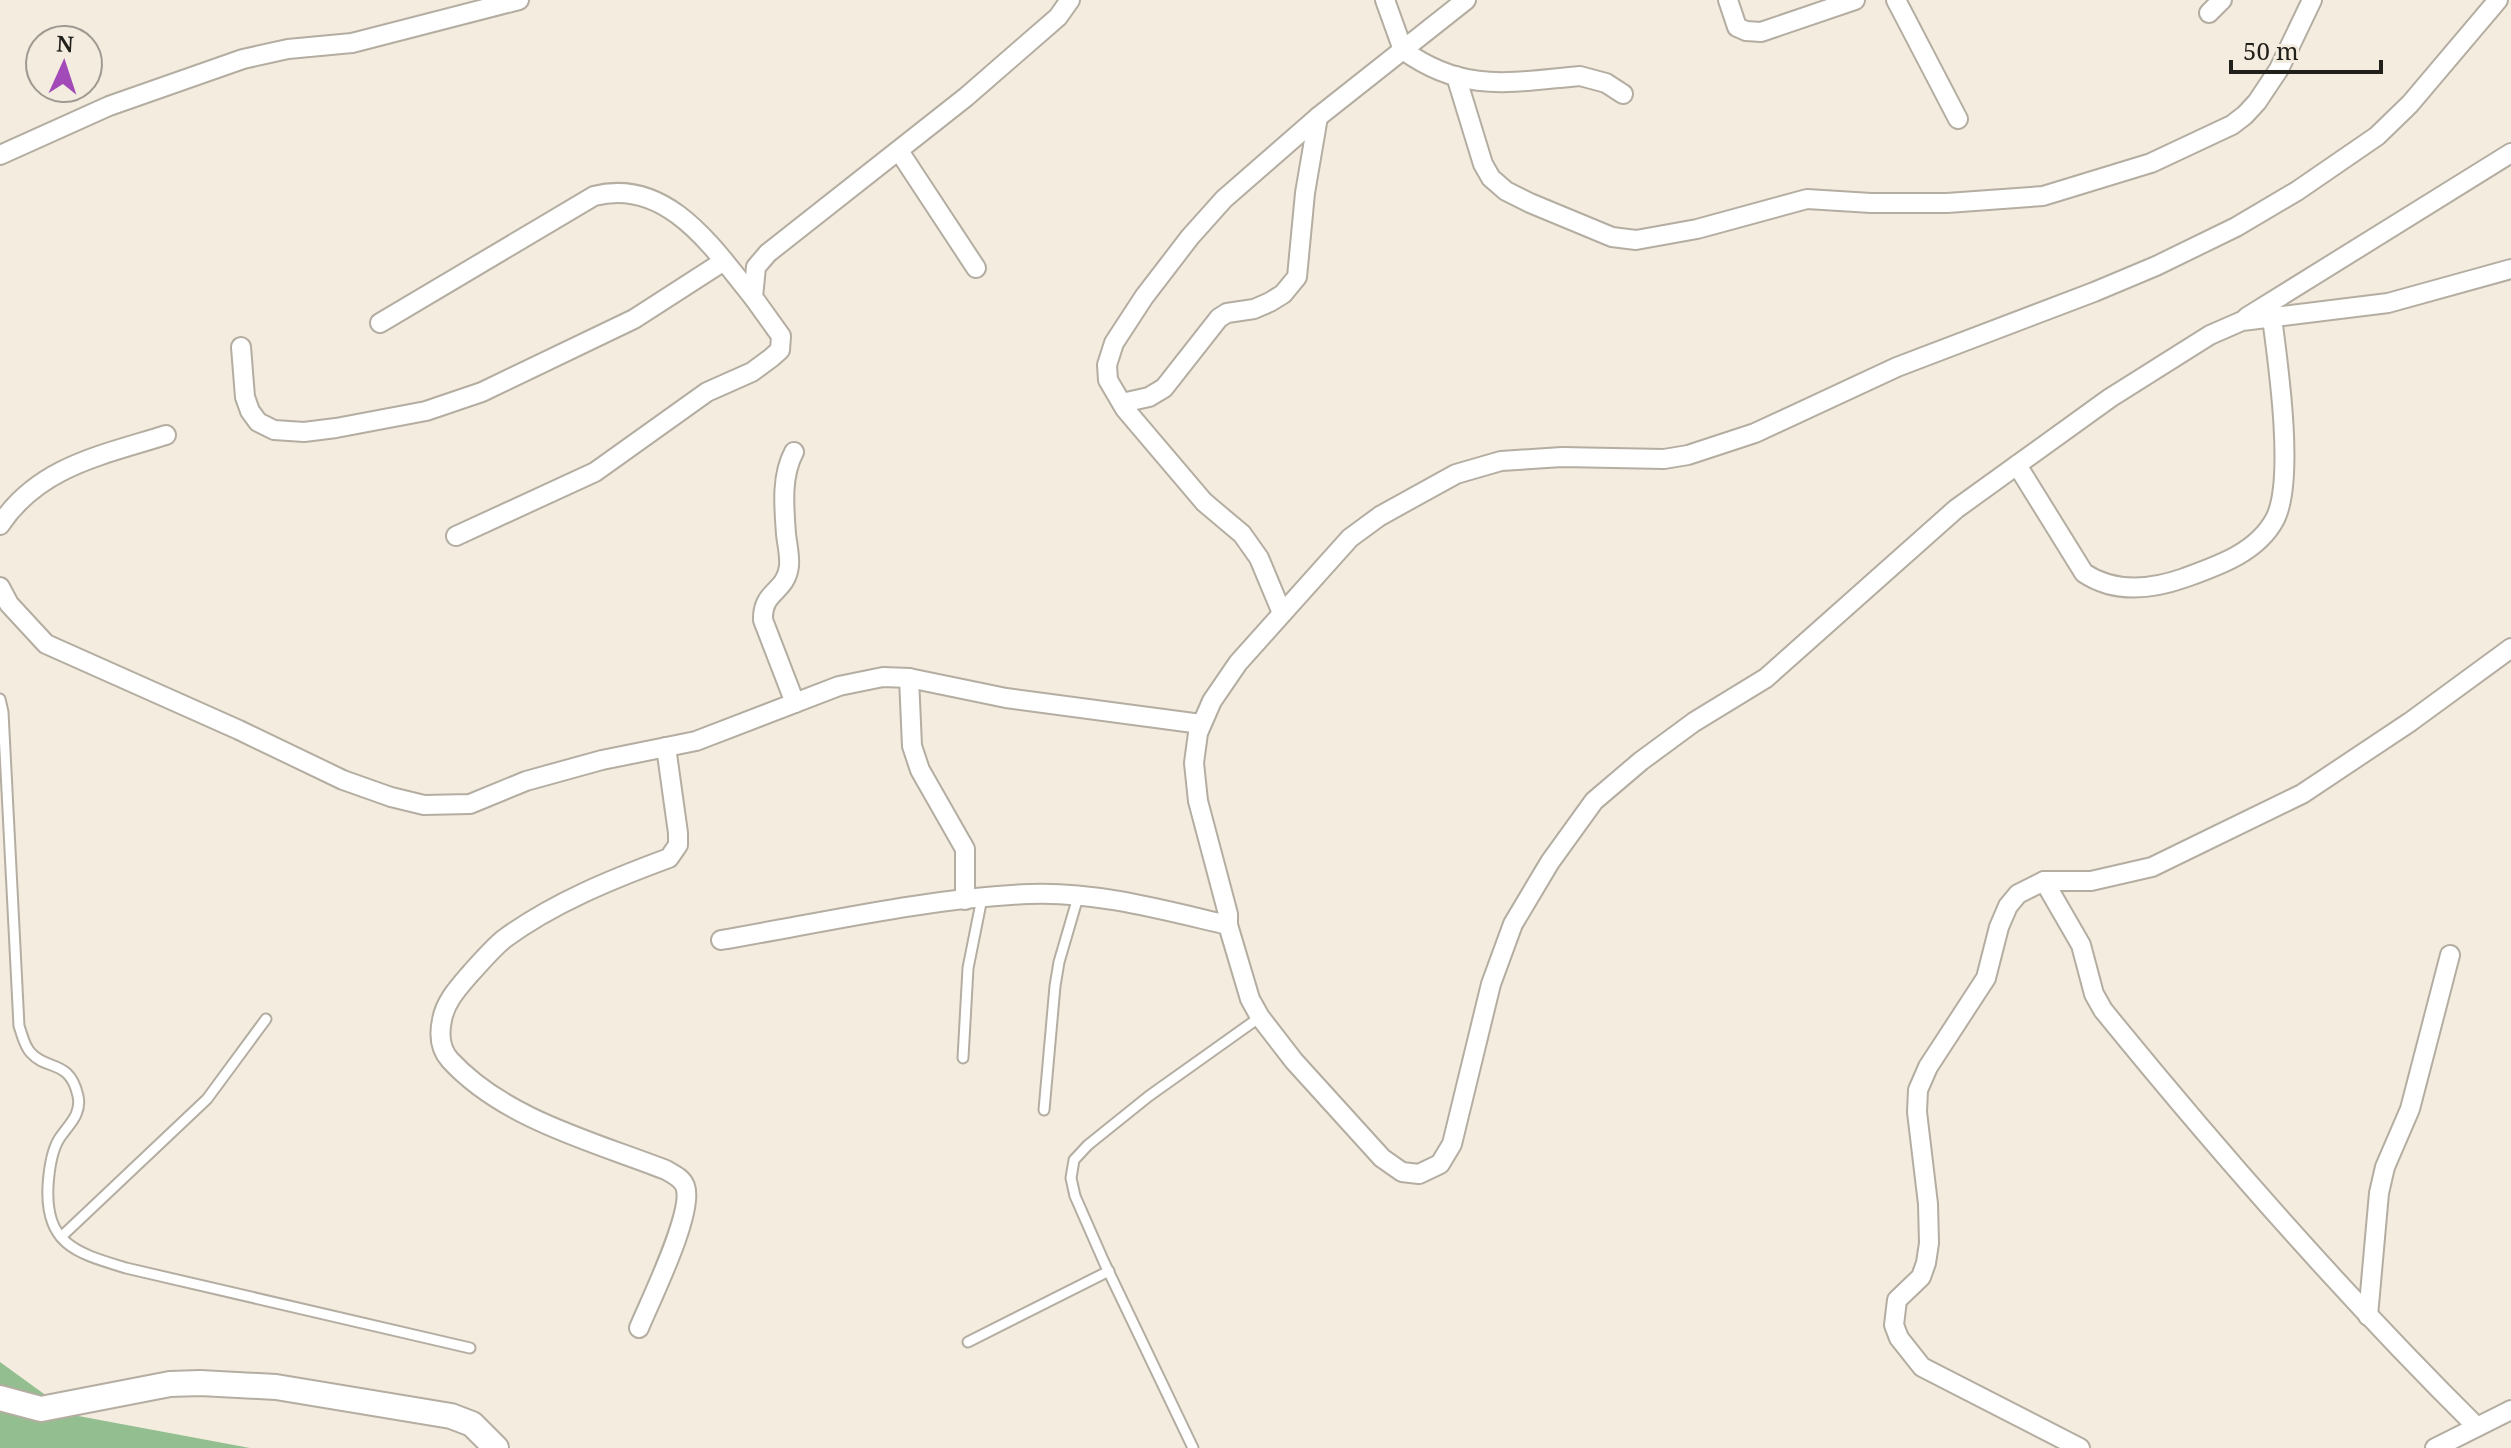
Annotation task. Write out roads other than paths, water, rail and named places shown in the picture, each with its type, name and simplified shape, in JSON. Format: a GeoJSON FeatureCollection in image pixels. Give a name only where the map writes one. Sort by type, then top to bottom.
{"type":"FeatureCollection","features":[{"type":"Feature","properties":{"kind":"street"},"geometry":{"type":"LineString","coordinates":[[0,155],[109,106],[243,59],[288,49],[352,43],[519,0]]}},
{"type":"Feature","properties":{"kind":"street"},"geometry":{"type":"LineString","coordinates":[[753,297],[756,267],[768,253],[899,151],[1058,17],[1070,0]]}},
{"type":"Feature","properties":{"kind":"street"},"geometry":{"type":"LineString","coordinates":[[1385,0],[1403,50],[1419,62],[1456,76],[1487,83],[1580,76],[1594,78],[1623,94]]}},
{"type":"Feature","properties":{"kind":"street"},"geometry":{"type":"LineString","coordinates":[[1282,613],[1259,558],[1242,534],[1204,502],[1122,403],[1108,380],[1107,365],[1114,343],[1144,297],[1224,199],[1318,117],[1466,0]]}},
{"type":"Feature","properties":{"kind":"street"},"geometry":{"type":"LineString","coordinates":[[1728,0],[1737,27],[1761,32],[1855,0]]}},
{"type":"Feature","properties":{"kind":"street"},"geometry":{"type":"LineString","coordinates":[[1896,0],[1958,119]]}},
{"type":"Feature","properties":{"kind":"street"},"geometry":{"type":"LineString","coordinates":[[1456,76],[1483,164],[1491,178],[1506,191],[1530,203],[1612,237],[1636,240],[1697,229],[1807,199],[1947,203],[2043,196],[2151,163],[2232,125],[2245,115],[2279,69],[2312,0]]}},
{"type":"Feature","properties":{"kind":"street"},"geometry":{"type":"LineString","coordinates":[[2498,0],[2410,104],[2377,136],[2297,191],[2236,227],[2156,266],[1897,367],[1755,433],[1688,455],[1664,459],[1562,457],[1501,461],[1456,474],[1380,516],[1350,538],[1238,663],[1212,701],[1195,746],[1198,801],[1228,914],[1228,925],[1250,999],[1260,1017],[1294,1061],[1382,1158],[1402,1172],[1419,1174],[1430,1171],[1440,1164],[1452,1144],[1491,984],[1513,924],[1550,862],[1594,801],[1694,722],[1766,678],[1956,509],[2122,390],[2210,335],[2242,321],[2511,153]]}},
{"type":"Feature","properties":{"kind":"street"},"geometry":{"type":"LineString","coordinates":[[1122,403],[1149,397],[1164,388],[1219,318],[1270,302],[1292,285],[1300,265],[1304,204],[1318,117]]}},
{"type":"Feature","properties":{"kind":"street"},"geometry":{"type":"LineString","coordinates":[[899,151],[976,268]]}},
{"type":"Feature","properties":{"kind":"street"},"geometry":{"type":"LineString","coordinates":[[380,323],[594,196],[612,191],[642,197],[672,210],[695,226],[781,336],[780,350],[752,372],[707,392],[595,472],[456,536]]}},
{"type":"Feature","properties":{"kind":"street"},"geometry":{"type":"LineString","coordinates":[[241,347],[245,397],[258,422],[274,430],[304,432],[336,428],[426,411],[482,392],[634,319],[724,261]]}},
{"type":"Feature","properties":{"kind":"street"},"geometry":{"type":"LineString","coordinates":[[2242,321],[2388,303],[2511,269]]}},
{"type":"Feature","properties":{"kind":"street"},"geometry":{"type":"LineString","coordinates":[[2017,465],[2084,573],[2098,582],[2114,588],[2132,589],[2178,580],[2226,563],[2244,551],[2275,519],[2285,483],[2280,385],[2272,318]]}},
{"type":"Feature","properties":{"kind":"street"},"geometry":{"type":"LineString","coordinates":[[0,525],[7,514],[56,472],[166,435]]}},
{"type":"Feature","properties":{"kind":"street"},"geometry":{"type":"LineString","coordinates":[[794,452],[785,479],[790,562],[787,577],[766,599],[762,608],[763,620],[795,703]]}},
{"type":"Feature","properties":{"kind":"street"},"geometry":{"type":"LineString","coordinates":[[0,587],[9,604],[46,644],[343,780],[424,805],[470,804],[526,781],[602,760],[719,734],[795,703],[863,680],[883,677],[909,678],[1006,698],[1201,724]]}},
{"type":"Feature","properties":{"kind":"street"},"geometry":{"type":"LineString","coordinates":[[2080,1448],[1922,1367],[1899,1338],[1894,1325],[1897,1300],[1921,1277],[1929,1243],[1928,1204],[1917,1112],[1918,1090],[1928,1067],[1986,978],[1999,927],[2008,906],[2018,894],[2044,881],[2091,881],[2152,867],[2302,794],[2410,722],[2511,648]]}},
{"type":"Feature","properties":{"kind":"street"},"geometry":{"type":"LineString","coordinates":[[909,678],[912,746],[920,770],[965,849],[974,899]]}},
{"type":"Feature","properties":{"kind":"street"},"geometry":{"type":"LineString","coordinates":[[639,1328],[679,1230],[686,1208],[685,1186],[666,1170],[541,1121],[490,1095],[448,1058],[440,1042],[440,1027],[444,1010],[458,988],[503,940],[565,902],[669,858],[678,845],[678,833],[666,747]]}},
{"type":"Feature","properties":{"kind":"street"},"geometry":{"type":"LineString","coordinates":[[2044,881],[2081,945],[2094,994],[2103,1010],[2263,1200],[2368,1316],[2476,1426]]}},
{"type":"Feature","properties":{"kind":"street"},"geometry":{"type":"LineString","coordinates":[[721,940],[974,899],[1030,894],[1078,897],[1158,909],[1228,925]]}},
{"type":"Feature","properties":{"kind":"street"},"geometry":{"type":"LineString","coordinates":[[2368,1316],[2379,1193],[2385,1167],[2410,1109],[2450,955]]}},
{"type":"Feature","properties":{"kind":"street"},"geometry":{"type":"LineString","coordinates":[[0,1398],[41,1409],[170,1384],[276,1387],[451,1416],[472,1424],[496,1448]]}},
{"type":"Feature","properties":{"kind":"street"},"geometry":{"type":"LineString","coordinates":[[2435,1448],[2511,1410]]}},
{"type":"Feature","properties":{"kind":"lane"},"geometry":{"type":"LineString","coordinates":[[0,699],[19,1026],[32,1055],[67,1072],[78,1096],[79,1110],[57,1141],[51,1160],[49,1221],[61,1237],[82,1255],[470,1348]]}},
{"type":"Feature","properties":{"kind":"lane"},"geometry":{"type":"LineString","coordinates":[[1044,1110],[1055,986],[1078,897]]}},
{"type":"Feature","properties":{"kind":"lane"},"geometry":{"type":"LineString","coordinates":[[963,1058],[974,899]]}},
{"type":"Feature","properties":{"kind":"lane"},"geometry":{"type":"LineString","coordinates":[[1193,1448],[1075,1196],[1071,1178],[1074,1160],[1088,1145],[1149,1096],[1260,1017]]}},
{"type":"Feature","properties":{"kind":"lane"},"geometry":{"type":"LineString","coordinates":[[61,1237],[207,1099],[266,1019]]}},
{"type":"Feature","properties":{"kind":"lane"},"geometry":{"type":"LineString","coordinates":[[968,1342],[1109,1271]]}}]}
